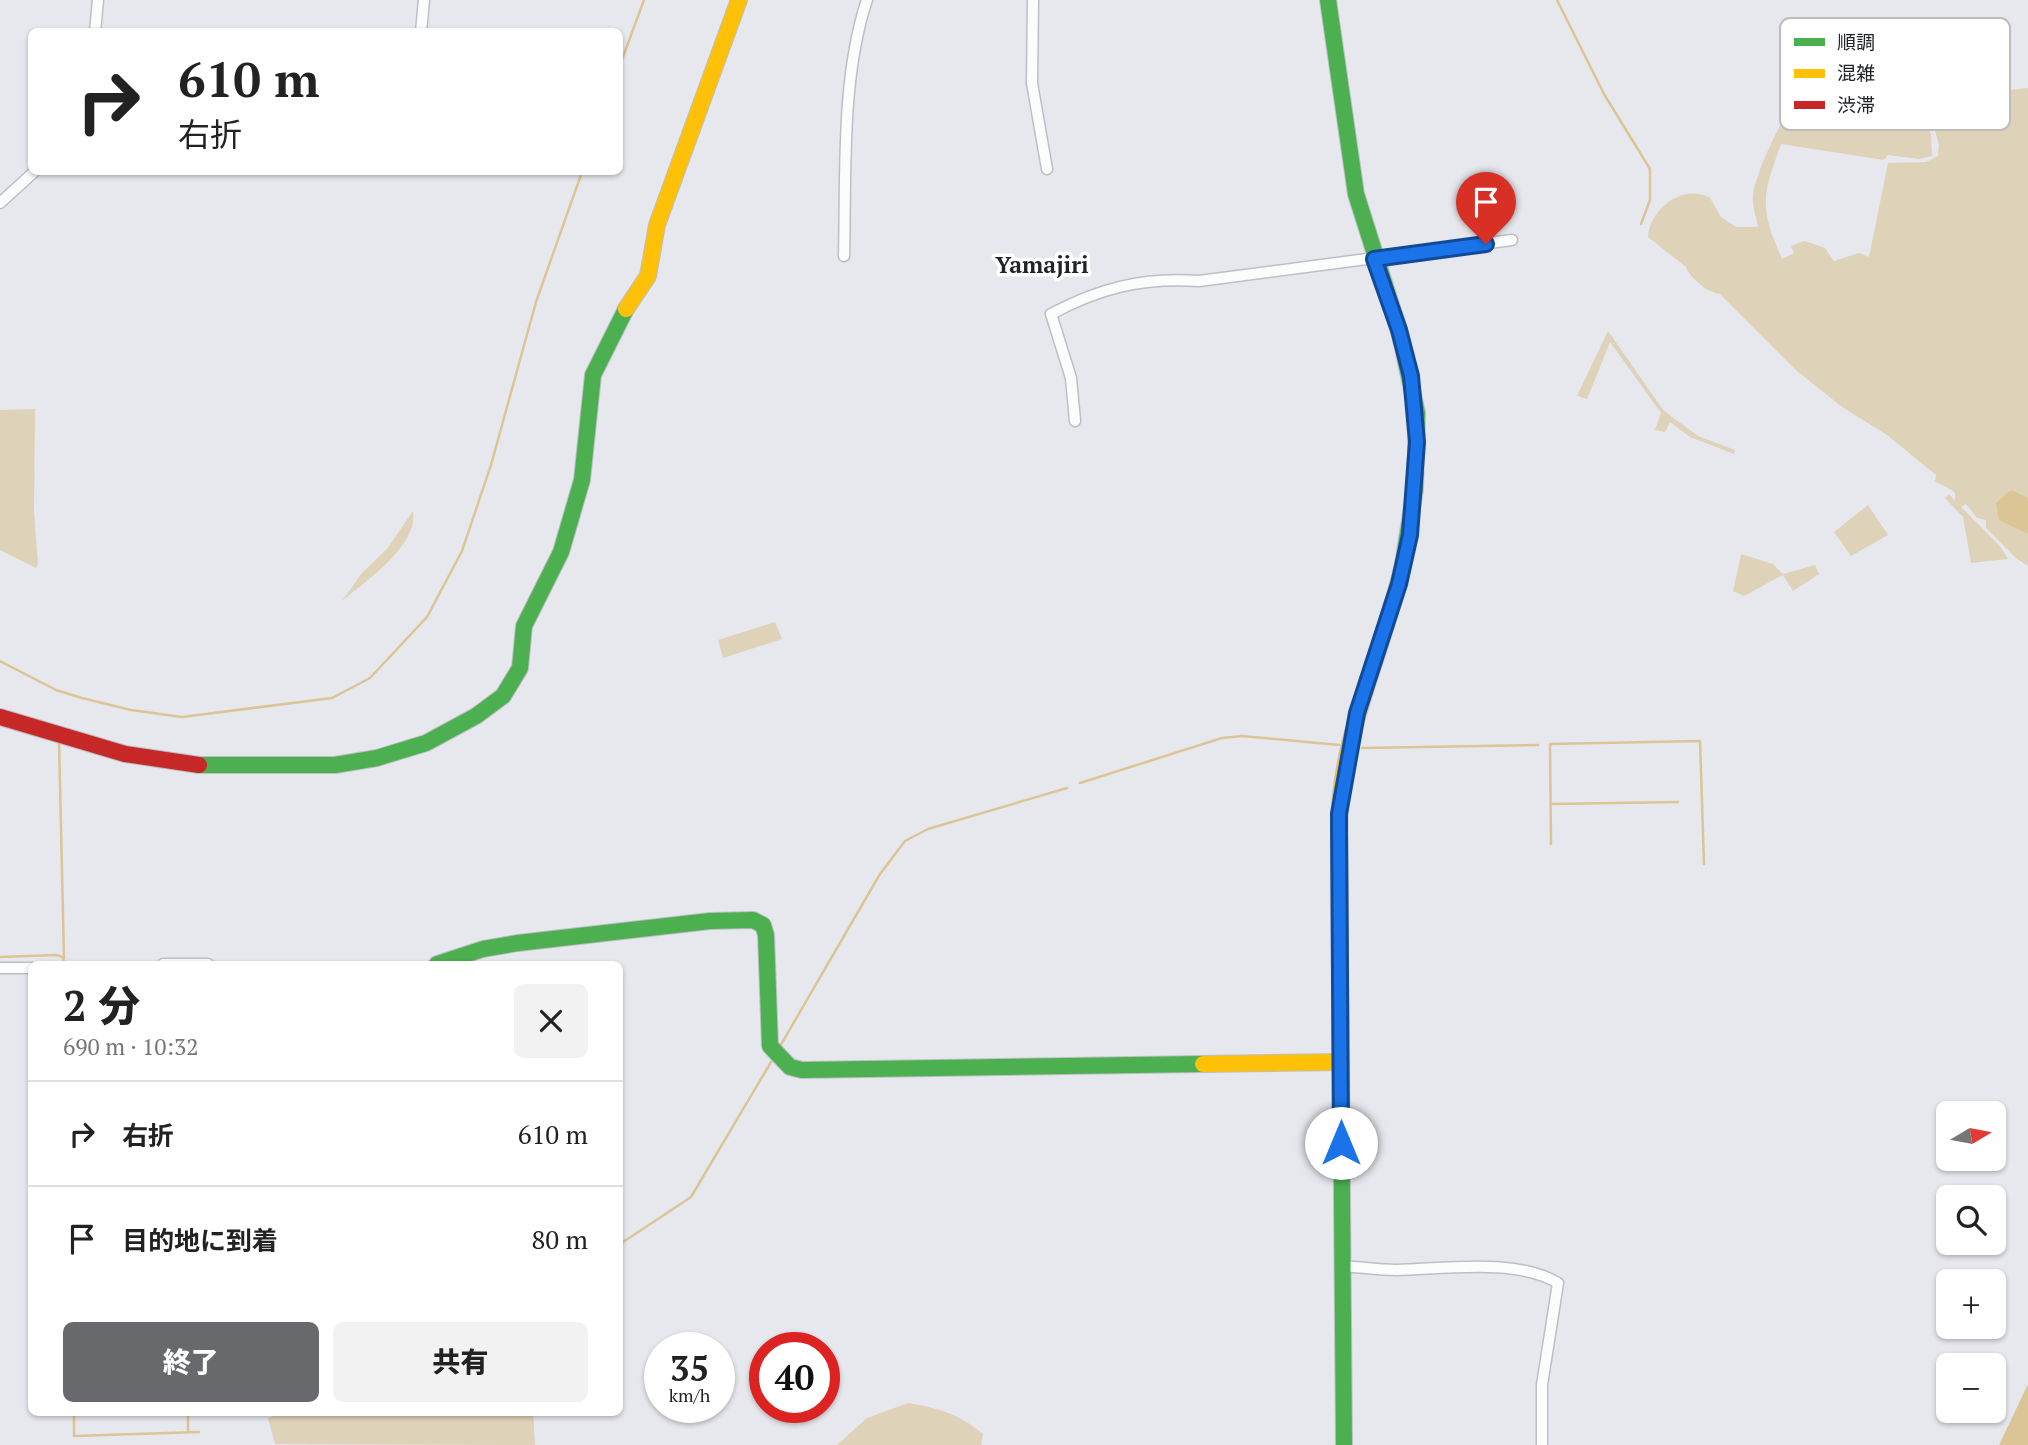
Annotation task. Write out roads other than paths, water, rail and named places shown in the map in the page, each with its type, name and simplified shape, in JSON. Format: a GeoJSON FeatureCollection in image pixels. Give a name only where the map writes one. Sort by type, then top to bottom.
{"type":"FeatureCollection","features":[{"type":"Feature","properties":{"kind":"street"},"geometry":{"type":"LineString","coordinates":[[95,28],[98,0]]}},
{"type":"Feature","properties":{"kind":"street"},"geometry":{"type":"LineString","coordinates":[[421,28],[424,0]]}},
{"type":"Feature","properties":{"kind":"street"},"geometry":{"type":"LineString","coordinates":[[0,717],[125,754],[170,761],[218,766],[335,765],[390,755],[426,743],[476,716],[503,696],[520,668],[524,626],[561,552],[582,480],[593,374],[631,298],[648,276],[657,225],[739,0]]}},
{"type":"Feature","properties":{"kind":"street"},"geometry":{"type":"LineString","coordinates":[[844,256],[849,119],[856,41],[867,0]]}},
{"type":"Feature","properties":{"kind":"street"},"geometry":{"type":"LineString","coordinates":[[1033,0],[1032,83],[1047,169]]}},
{"type":"Feature","properties":{"kind":"street"},"geometry":{"type":"LineString","coordinates":[[1328,0],[1356,194],[1374,259],[1399,330],[1417,413],[1416,477],[1410,535],[1399,584],[1357,713],[1342,787],[1338,846],[1344,1445]]}},
{"type":"Feature","properties":{"kind":"street"},"geometry":{"type":"LineString","coordinates":[[0,203],[31,175]]}},
{"type":"Feature","properties":{"kind":"street"},"geometry":{"type":"LineString","coordinates":[[1075,421],[1071,378],[1051,314],[1085,296],[1128,283],[1165,278],[1199,281],[1512,240]]}},
{"type":"Feature","properties":{"kind":"street"},"geometry":{"type":"LineString","coordinates":[[446,961],[483,949],[518,943],[703,922],[753,920],[763,925],[766,935],[775,1052],[790,1067],[802,1070],[1341,1062]]}},
{"type":"Feature","properties":{"kind":"street"},"geometry":{"type":"LineString","coordinates":[[0,968],[28,968]]}},
{"type":"Feature","properties":{"kind":"street"},"geometry":{"type":"LineString","coordinates":[[1342,1266],[1396,1270],[1505,1269],[1532,1272],[1558,1283],[1542,1385],[1542,1445]]}},
{"type":"Feature","properties":{"kind":"waterway"},"geometry":{"type":"LineString","coordinates":[[623,57],[644,0]]}},
{"type":"Feature","properties":{"kind":"waterway"},"geometry":{"type":"LineString","coordinates":[[1557,0],[1604,94],[1650,169],[1650,200],[1641,224]]}},
{"type":"Feature","properties":{"kind":"waterway"},"geometry":{"type":"LineString","coordinates":[[0,661],[56,690],[131,710],[182,717],[332,698],[370,678],[427,617],[462,551],[491,465],[536,302],[581,175]]}},
{"type":"Feature","properties":{"kind":"waterway"},"geometry":{"type":"LineString","coordinates":[[1080,783],[1222,738],[1242,736],[1339,745]]}},
{"type":"Feature","properties":{"kind":"waterway"},"geometry":{"type":"LineString","coordinates":[[59,741],[64,958]]}},
{"type":"Feature","properties":{"kind":"waterway"},"geometry":{"type":"LineString","coordinates":[[1551,844],[1550,744],[1700,741],[1704,864]]}},
{"type":"Feature","properties":{"kind":"waterway"},"geometry":{"type":"LineString","coordinates":[[1362,748],[1538,745]]}},
{"type":"Feature","properties":{"kind":"waterway"},"geometry":{"type":"LineString","coordinates":[[779,1048],[880,874],[905,841],[928,829],[1067,788]]}},
{"type":"Feature","properties":{"kind":"waterway"},"geometry":{"type":"LineString","coordinates":[[1552,804],[1678,802]]}},
{"type":"Feature","properties":{"kind":"waterway"},"geometry":{"type":"LineString","coordinates":[[0,957],[56,955],[63,957],[64,961]]}},
{"type":"Feature","properties":{"kind":"waterway"},"geometry":{"type":"LineString","coordinates":[[623,1242],[691,1197],[774,1057]]}},
{"type":"Feature","properties":{"kind":"waterway"},"geometry":{"type":"LineString","coordinates":[[74,1416],[74,1436],[199,1432]]}},
{"type":"Feature","properties":{"kind":"waterway"},"geometry":{"type":"LineString","coordinates":[[188,1416],[188,1432]]}},
{"type":"Feature","properties":{"kind":"district","name":"Yamajiri"},"geometry":{"type":"Point","coordinates":[1042,264]}}]}
